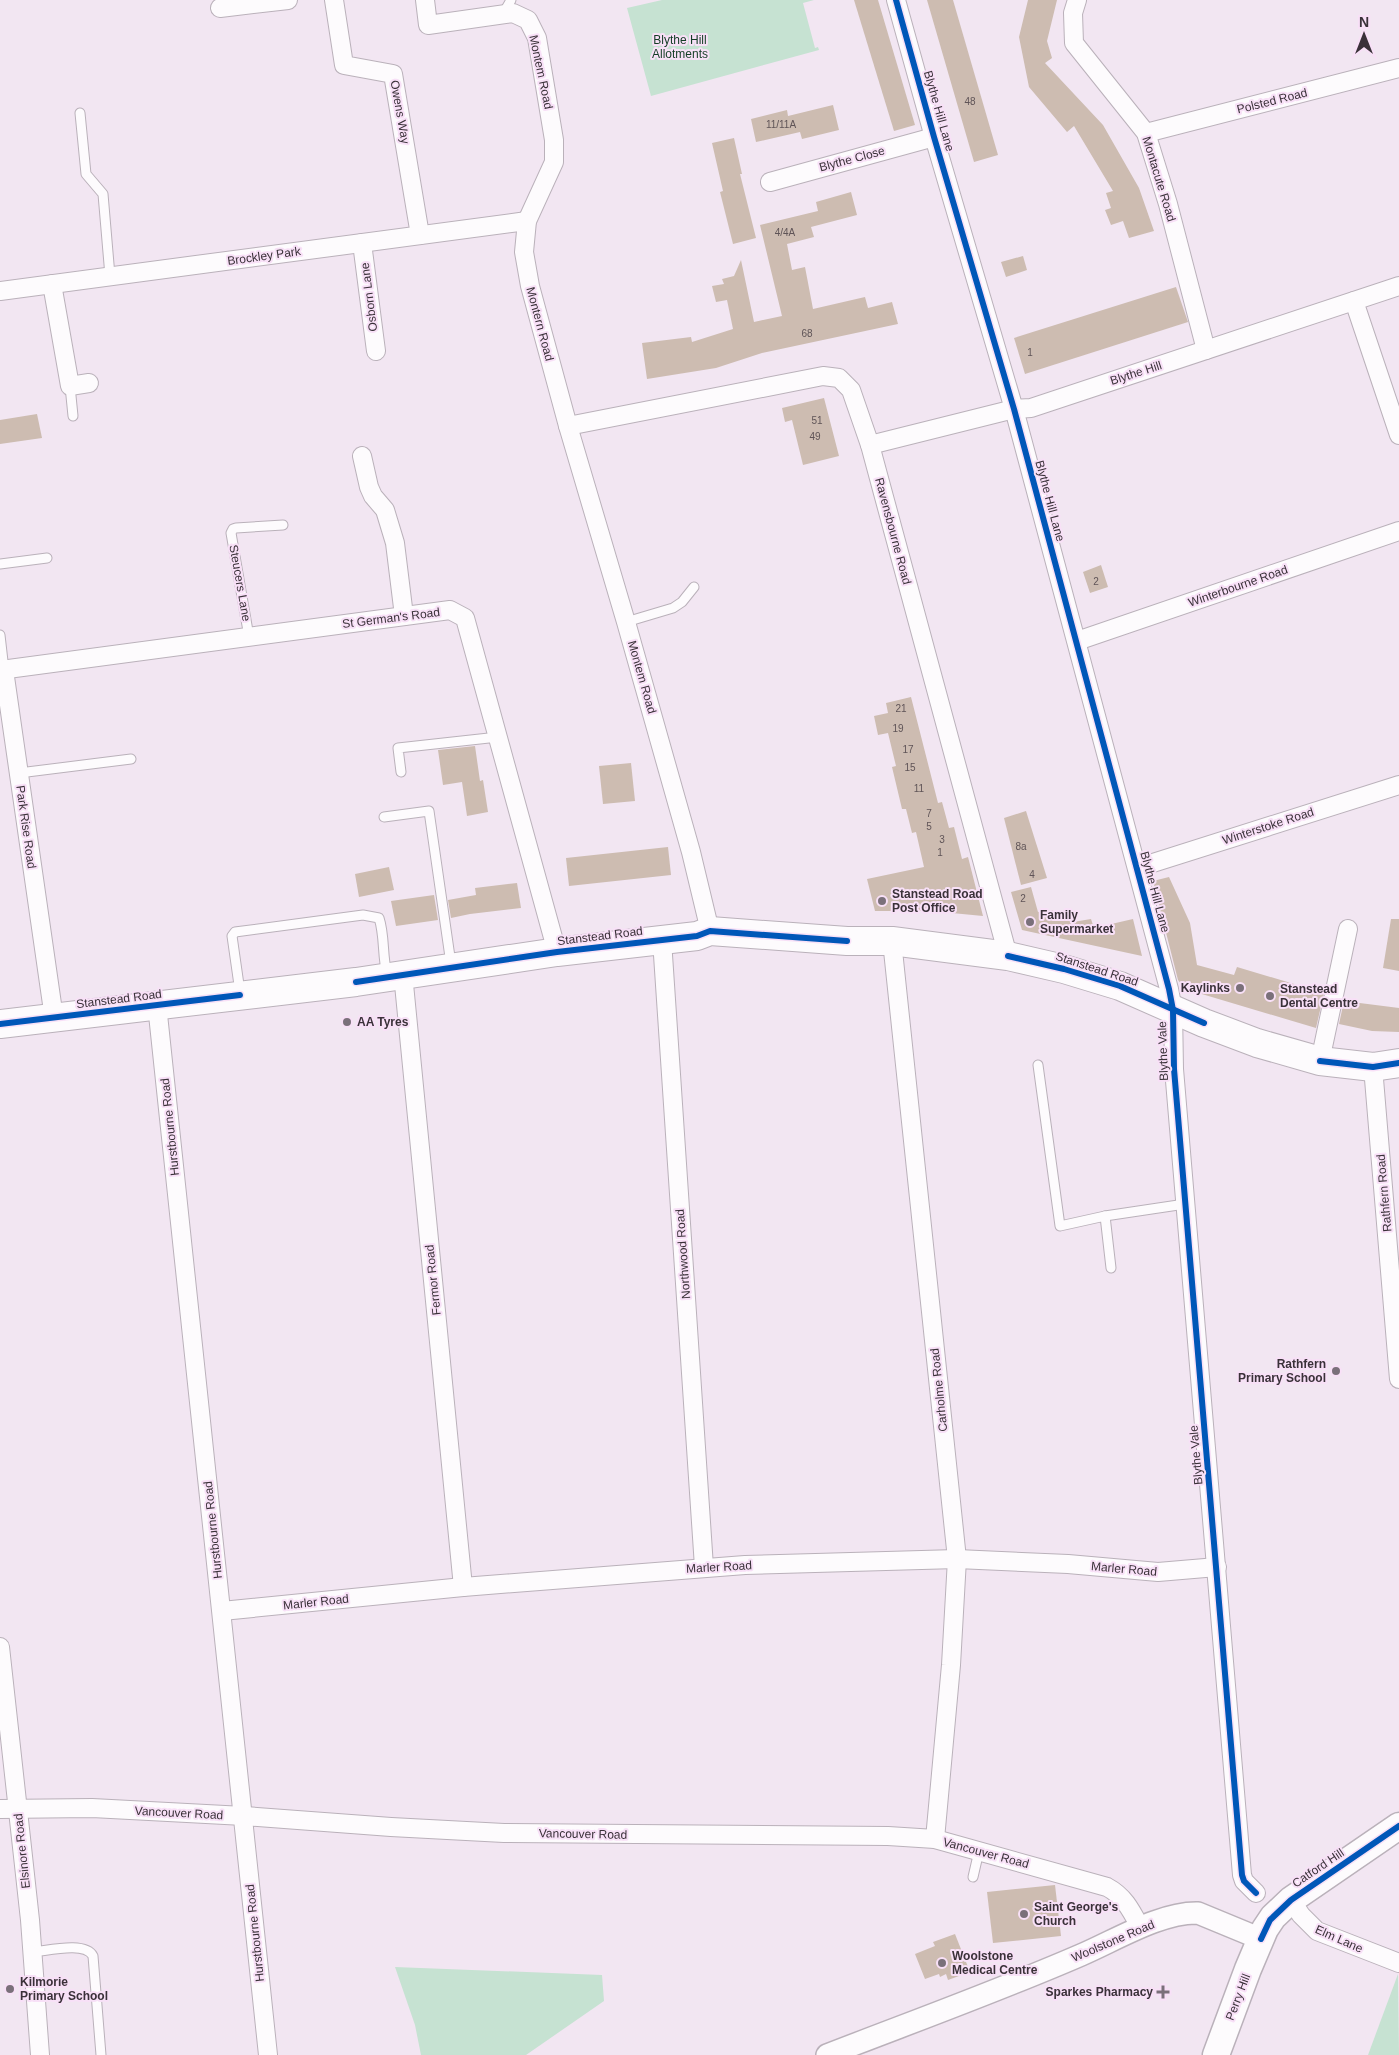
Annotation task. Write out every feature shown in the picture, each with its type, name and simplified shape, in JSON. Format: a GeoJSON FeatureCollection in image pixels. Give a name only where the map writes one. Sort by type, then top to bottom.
{"type":"FeatureCollection","features":[{"type":"Feature","properties":{"kind":"highway","name":"Stanstead Road"},"geometry":{"type":"LineString","coordinates":[[0,1024],[356,982],[557,952],[697,936],[710,931],[847,941],[892,941],[1008,956],[1064,969],[1120,986],[1172,1010],[1257,1043],[1320,1061],[1386,1065]]}},
{"type":"Feature","properties":{"kind":"main road","name":"Catford Hill"},"geometry":{"type":"LineString","coordinates":[[1261,1939],[1270,1920],[1291,1900],[1399,1826]]}},
{"type":"Feature","properties":{"kind":"main road","name":"Perry Hill"},"geometry":{"type":"LineString","coordinates":[[1216,2055],[1261,1939]]}},
{"type":"Feature","properties":{"kind":"street"},"geometry":{"type":"LineString","coordinates":[[220,8],[288,0]]}},
{"type":"Feature","properties":{"kind":"street","name":"Owens Way"},"geometry":{"type":"LineString","coordinates":[[334,0],[344,65],[393,74],[420,235]]}},
{"type":"Feature","properties":{"kind":"street","name":"Montem Road"},"geometry":{"type":"LineString","coordinates":[[425,0],[428,25],[507,7],[513,13],[528,20],[537,38],[554,140],[554,162],[528,221]]}},
{"type":"Feature","properties":{"kind":"street","name":"Blythe Hill Lane"},"geometry":{"type":"LineString","coordinates":[[896,0],[1014,409],[1169,989],[1172,1010]]}},
{"type":"Feature","properties":{"kind":"street","name":"Montacute Road"},"geometry":{"type":"LineString","coordinates":[[1077,0],[1073,13],[1074,43],[1146,133],[1168,204],[1206,350]]}},
{"type":"Feature","properties":{"kind":"street","name":"Polsted Road"},"geometry":{"type":"LineString","coordinates":[[1146,133],[1399,68]]}},
{"type":"Feature","properties":{"kind":"street","name":"Blythe Close"},"geometry":{"type":"LineString","coordinates":[[770,182],[934,137]]}},
{"type":"Feature","properties":{"kind":"street","name":"Brockley Park"},"geometry":{"type":"LineString","coordinates":[[0,291],[528,221]]}},
{"type":"Feature","properties":{"kind":"street","name":"Montern Road"},"geometry":{"type":"LineString","coordinates":[[528,221],[524,252],[530,286],[568,426]]}},
{"type":"Feature","properties":{"kind":"street","name":"Osborn Lane"},"geometry":{"type":"LineString","coordinates":[[362,243],[376,351]]}},
{"type":"Feature","properties":{"kind":"street"},"geometry":{"type":"LineString","coordinates":[[52,284],[70,386],[89,383]]}},
{"type":"Feature","properties":{"kind":"street","name":"Blythe Hill"},"geometry":{"type":"LineString","coordinates":[[870,445],[1014,409],[1031,408],[1399,286]]}},
{"type":"Feature","properties":{"kind":"street"},"geometry":{"type":"LineString","coordinates":[[1354,301],[1399,435]]}},
{"type":"Feature","properties":{"kind":"street","name":"Ravensbourne Road"},"geometry":{"type":"LineString","coordinates":[[568,426],[823,376],[839,378],[851,390],[870,445],[1008,956]]}},
{"type":"Feature","properties":{"kind":"street","name":"Montem Road"},"geometry":{"type":"LineString","coordinates":[[568,426],[691,852],[710,931]]}},
{"type":"Feature","properties":{"kind":"street"},"geometry":{"type":"LineString","coordinates":[[362,456],[369,487],[373,496],[385,510],[395,543],[404,616]]}},
{"type":"Feature","properties":{"kind":"street","name":"Winterbourne Road"},"geometry":{"type":"LineString","coordinates":[[1077,641],[1399,531]]}},
{"type":"Feature","properties":{"kind":"street","name":"St German's Road"},"geometry":{"type":"LineString","coordinates":[[2,670],[450,610],[465,618],[557,952]]}},
{"type":"Feature","properties":{"kind":"street","name":"Park Rise Road"},"geometry":{"type":"LineString","coordinates":[[2,670],[54,1018]]}},
{"type":"Feature","properties":{"kind":"street","name":"Winterstoke Road"},"geometry":{"type":"LineString","coordinates":[[1137,868],[1399,785]]}},
{"type":"Feature","properties":{"kind":"street"},"geometry":{"type":"LineString","coordinates":[[1320,1061],[1348,929]]}},
{"type":"Feature","properties":{"kind":"street","name":"Northwood Road"},"geometry":{"type":"LineString","coordinates":[[662,940],[704,1567]]}},
{"type":"Feature","properties":{"kind":"street","name":"Carholme Road"},"geometry":{"type":"LineString","coordinates":[[892,941],[957,1559],[951,1665],[935,1840]]}},
{"type":"Feature","properties":{"kind":"street","name":"Fermor Road"},"geometry":{"type":"LineString","coordinates":[[395,975],[463,1587]]}},
{"type":"Feature","properties":{"kind":"street","name":"Hurstbourne Road"},"geometry":{"type":"LineString","coordinates":[[157,1005],[268,2055]]}},
{"type":"Feature","properties":{"kind":"street","name":"Blythe Vale"},"geometry":{"type":"LineString","coordinates":[[1172,1010],[1174,1070],[1242,1875],[1244,1881],[1256,1893]]}},
{"type":"Feature","properties":{"kind":"street","name":"Rathfern Road"},"geometry":{"type":"LineString","coordinates":[[1386,1065],[1399,1379]]}},
{"type":"Feature","properties":{"kind":"street","name":"Marler Road"},"geometry":{"type":"LineString","coordinates":[[222,1611],[463,1587],[704,1567],[957,1559],[1049,1563],[1158,1572],[1217,1567]]}},
{"type":"Feature","properties":{"kind":"street","name":"Elsinore Road"},"geometry":{"type":"LineString","coordinates":[[0,1646],[9,1809],[32,1952],[40,2055]]}},
{"type":"Feature","properties":{"kind":"street","name":"Vancouver Road"},"geometry":{"type":"LineString","coordinates":[[9,1809],[92,1808],[504,1833],[888,1836],[935,1840],[1108,1887],[1120,1893],[1140,1927]]}},
{"type":"Feature","properties":{"kind":"street","name":"Elm Lane"},"geometry":{"type":"LineString","coordinates":[[1291,1900],[1301,1915],[1317,1931],[1399,1963]]}},
{"type":"Feature","properties":{"kind":"street","name":"Woolstone Road"},"geometry":{"type":"LineString","coordinates":[[828,2055],[1073,1958],[1140,1927],[1187,1913],[1198,1913],[1261,1939]]}},
{"type":"Feature","properties":{"kind":"lane"},"geometry":{"type":"LineString","coordinates":[[80,113],[86,174],[103,194],[110,276]]}},
{"type":"Feature","properties":{"kind":"lane"},"geometry":{"type":"LineString","coordinates":[[70,386],[73,416]]}},
{"type":"Feature","properties":{"kind":"lane","name":"Steucers Lane"},"geometry":{"type":"LineString","coordinates":[[249,637],[231,533],[233,529],[282,525]]}},
{"type":"Feature","properties":{"kind":"lane"},"geometry":{"type":"LineString","coordinates":[[0,564],[47,558]]}},
{"type":"Feature","properties":{"kind":"lane"},"geometry":{"type":"LineString","coordinates":[[626,622],[673,608],[682,602],[694,587]]}},
{"type":"Feature","properties":{"kind":"lane","name":"Park Rise Road"},"geometry":{"type":"LineString","coordinates":[[0,635],[2,670]]}},
{"type":"Feature","properties":{"kind":"lane"},"geometry":{"type":"LineString","coordinates":[[402,772],[398,748],[498,737]]}},
{"type":"Feature","properties":{"kind":"lane"},"geometry":{"type":"LineString","coordinates":[[18,773],[131,759]]}},
{"type":"Feature","properties":{"kind":"lane"},"geometry":{"type":"LineString","coordinates":[[384,816],[429,810],[452,967]]}},
{"type":"Feature","properties":{"kind":"lane"},"geometry":{"type":"LineString","coordinates":[[240,995],[232,936],[240,931],[259,928],[363,915],[379,918],[382,925],[383,961],[395,975]]}},
{"type":"Feature","properties":{"kind":"lane"},"geometry":{"type":"LineString","coordinates":[[1038,1065],[1060,1226],[1105,1216],[1185,1204]]}},
{"type":"Feature","properties":{"kind":"lane"},"geometry":{"type":"LineString","coordinates":[[1105,1216],[1111,1268]]}},
{"type":"Feature","properties":{"kind":"lane"},"geometry":{"type":"LineString","coordinates":[[973,1877],[979,1851]]}},
{"type":"Feature","properties":{"kind":"lane"},"geometry":{"type":"LineString","coordinates":[[32,1952],[81,1947],[90,1951],[93,1956],[101,2055]]}},
{"type":"Feature","properties":{"kind":"green space","name":"Blythe Hill Allotments"},"geometry":{"type":"Polygon","coordinates":[[[662,0],[814,0],[803,3],[815,48],[818,47],[819,50],[651,96],[627,8],[662,0]]]}},
{"type":"Feature","properties":{"kind":"green space"},"geometry":{"type":"Polygon","coordinates":[[[395,1967],[602,1975],[604,2001],[526,2055],[421,2055],[415,2025],[395,1967]]]}},
{"type":"Feature","properties":{"kind":"green space"},"geometry":{"type":"Polygon","coordinates":[[[1398,1974],[1399,2055],[1368,2055],[1398,1974]]]}},
{"type":"Feature","properties":{"kind":"building"},"geometry":{"type":"Polygon","coordinates":[[[854,0],[878,0],[915,125],[894,131],[854,0]]]}},
{"type":"Feature","properties":{"kind":"building"},"geometry":{"type":"Polygon","coordinates":[[[927,0],[953,0],[998,155],[974,162],[927,0]]]}},
{"type":"Feature","properties":{"kind":"building"},"geometry":{"type":"Polygon","coordinates":[[[1028,0],[1057,0],[1047,41],[1052,58],[1045,63],[1103,125],[1139,188],[1154,231],[1129,238],[1123,221],[1111,225],[1105,210],[1111,208],[1106,193],[1113,191],[1074,126],[1067,132],[1029,87],[1019,37],[1028,0]]]}},
{"type":"Feature","properties":{"kind":"building"},"geometry":{"type":"Polygon","coordinates":[[[833,105],[839,130],[802,139],[800,132],[756,142],[751,119],[787,110],[788,116],[833,105]]]}},
{"type":"Feature","properties":{"kind":"building"},"geometry":{"type":"Polygon","coordinates":[[[734,138],[742,174],[740,174],[756,238],[733,244],[720,192],[723,191],[712,143],[734,138]]]}},
{"type":"Feature","properties":{"kind":"building"},"geometry":{"type":"Polygon","coordinates":[[[851,192],[857,215],[811,227],[814,237],[787,244],[792,270],[805,267],[813,309],[865,297],[868,308],[892,302],[898,324],[762,353],[716,368],[647,379],[642,343],[691,337],[692,342],[733,329],[727,300],[716,302],[712,286],[724,284],[722,279],[734,276],[741,260],[754,322],[782,316],[760,225],[818,211],[816,202],[851,192]]]}},
{"type":"Feature","properties":{"kind":"building"},"geometry":{"type":"Polygon","coordinates":[[[1023,256],[1027,270],[1006,277],[1001,262],[1023,256]]]}},
{"type":"Feature","properties":{"kind":"building"},"geometry":{"type":"Polygon","coordinates":[[[1176,287],[1188,322],[1025,374],[1014,338],[1176,287]]]}},
{"type":"Feature","properties":{"kind":"building"},"geometry":{"type":"Polygon","coordinates":[[[824,398],[839,456],[803,465],[792,420],[785,422],[782,408],[824,398]]]}},
{"type":"Feature","properties":{"kind":"building"},"geometry":{"type":"Polygon","coordinates":[[[37,414],[42,438],[0,444],[0,420],[37,414]]]}},
{"type":"Feature","properties":{"kind":"building"},"geometry":{"type":"Polygon","coordinates":[[[1101,565],[1108,587],[1090,593],[1083,572],[1101,565]]]}},
{"type":"Feature","properties":{"kind":"building"},"geometry":{"type":"Polygon","coordinates":[[[911,697],[938,803],[942,802],[949,828],[954,827],[962,859],[968,857],[983,916],[931,911],[875,911],[867,879],[924,867],[916,832],[912,833],[906,809],[902,809],[892,767],[896,766],[888,733],[878,735],[874,716],[888,713],[886,703],[911,697]]]}},
{"type":"Feature","properties":{"kind":"building"},"geometry":{"type":"Polygon","coordinates":[[[475,746],[480,781],[483,780],[488,812],[467,816],[462,782],[443,785],[438,750],[475,746]]]}},
{"type":"Feature","properties":{"kind":"building"},"geometry":{"type":"Polygon","coordinates":[[[631,763],[635,801],[603,804],[599,766],[631,763]]]}},
{"type":"Feature","properties":{"kind":"building"},"geometry":{"type":"Polygon","coordinates":[[[1026,811],[1047,878],[1021,885],[1004,818],[1026,811]]]}},
{"type":"Feature","properties":{"kind":"building"},"geometry":{"type":"Polygon","coordinates":[[[668,847],[671,875],[569,886],[566,858],[668,847]]]}},
{"type":"Feature","properties":{"kind":"building"},"geometry":{"type":"Polygon","coordinates":[[[389,867],[394,890],[359,897],[355,874],[389,867]]]}},
{"type":"Feature","properties":{"kind":"building"},"geometry":{"type":"Polygon","coordinates":[[[1169,877],[1190,923],[1197,965],[1234,975],[1237,967],[1324,993],[1316,1028],[1185,989],[1178,980],[1153,881],[1169,877]]]}},
{"type":"Feature","properties":{"kind":"building"},"geometry":{"type":"Polygon","coordinates":[[[517,883],[521,908],[451,918],[448,900],[476,895],[475,888],[517,883]]]}},
{"type":"Feature","properties":{"kind":"building"},"geometry":{"type":"Polygon","coordinates":[[[1031,887],[1038,912],[1053,910],[1055,916],[1070,912],[1073,922],[1091,919],[1094,928],[1133,919],[1142,956],[1022,930],[1011,892],[1031,887]]]}},
{"type":"Feature","properties":{"kind":"building"},"geometry":{"type":"Polygon","coordinates":[[[434,895],[438,920],[396,926],[391,901],[434,895]]]}},
{"type":"Feature","properties":{"kind":"building"},"geometry":{"type":"Polygon","coordinates":[[[1391,919],[1399,919],[1399,971],[1383,968],[1391,919]]]}},
{"type":"Feature","properties":{"kind":"building"},"geometry":{"type":"Polygon","coordinates":[[[1344,1001],[1399,1008],[1399,1032],[1372,1031],[1339,1024],[1344,1001]]]}},
{"type":"Feature","properties":{"kind":"building","name":"Saint George's Church"},"geometry":{"type":"Polygon","coordinates":[[[1055,1885],[1061,1936],[993,1943],[987,1892],[1055,1885]]]}},
{"type":"Feature","properties":{"kind":"building","name":"Woolstone Medical Centre"},"geometry":{"type":"Polygon","coordinates":[[[955,1934],[970,1972],[948,1980],[946,1974],[940,1977],[939,1974],[925,1979],[915,1954],[935,1946],[933,1942],[955,1934]]]}},
{"type":"Feature","properties":{"kind":"cycle path"},"geometry":{"type":"LineString","coordinates":[[896,0],[1014,409],[1169,989],[1173,1010],[1174,1069],[1242,1875],[1244,1881],[1256,1893]]}},
{"type":"Feature","properties":{"kind":"cycle path"},"geometry":{"type":"LineString","coordinates":[[356,982],[557,952],[697,936],[710,931],[847,941]]}},
{"type":"Feature","properties":{"kind":"cycle path"},"geometry":{"type":"LineString","coordinates":[[1008,956],[1064,969],[1120,986],[1204,1023]]}},
{"type":"Feature","properties":{"kind":"cycle path"},"geometry":{"type":"LineString","coordinates":[[0,1024],[240,995]]}},
{"type":"Feature","properties":{"kind":"cycle path"},"geometry":{"type":"LineString","coordinates":[[1320,1061],[1373,1067],[1399,1063]]}},
{"type":"Feature","properties":{"kind":"cycle path"},"geometry":{"type":"LineString","coordinates":[[1261,1939],[1270,1920],[1291,1900],[1399,1826]]}},
{"type":"Feature","properties":{"kind":"place","name":"Stanstead Road Post Office"},"geometry":{"type":"Point","coordinates":[882,901]}},
{"type":"Feature","properties":{"kind":"place","name":"Family Supermarket"},"geometry":{"type":"Point","coordinates":[1030,922]}},
{"type":"Feature","properties":{"kind":"place","name":"Kaylinks"},"geometry":{"type":"Point","coordinates":[1240,988]}},
{"type":"Feature","properties":{"kind":"place","name":"Stanstead Dental Centre"},"geometry":{"type":"Point","coordinates":[1270,996]}},
{"type":"Feature","properties":{"kind":"place","name":"AA Tyres"},"geometry":{"type":"Point","coordinates":[347,1022]}},
{"type":"Feature","properties":{"kind":"place","name":"Rathfern Primary School"},"geometry":{"type":"Point","coordinates":[1336,1371]}},
{"type":"Feature","properties":{"kind":"place","name":"Saint George's Church"},"geometry":{"type":"Point","coordinates":[1024,1914]}},
{"type":"Feature","properties":{"kind":"place","name":"Woolstone Medical Centre"},"geometry":{"type":"Point","coordinates":[942,1963]}},
{"type":"Feature","properties":{"kind":"place","name":"Kilmorie Primary School"},"geometry":{"type":"Point","coordinates":[10,1989]}},
{"type":"Feature","properties":{"kind":"place","name":"Sparkes Pharmacy"},"geometry":{"type":"Point","coordinates":[1163,1992]}}]}
